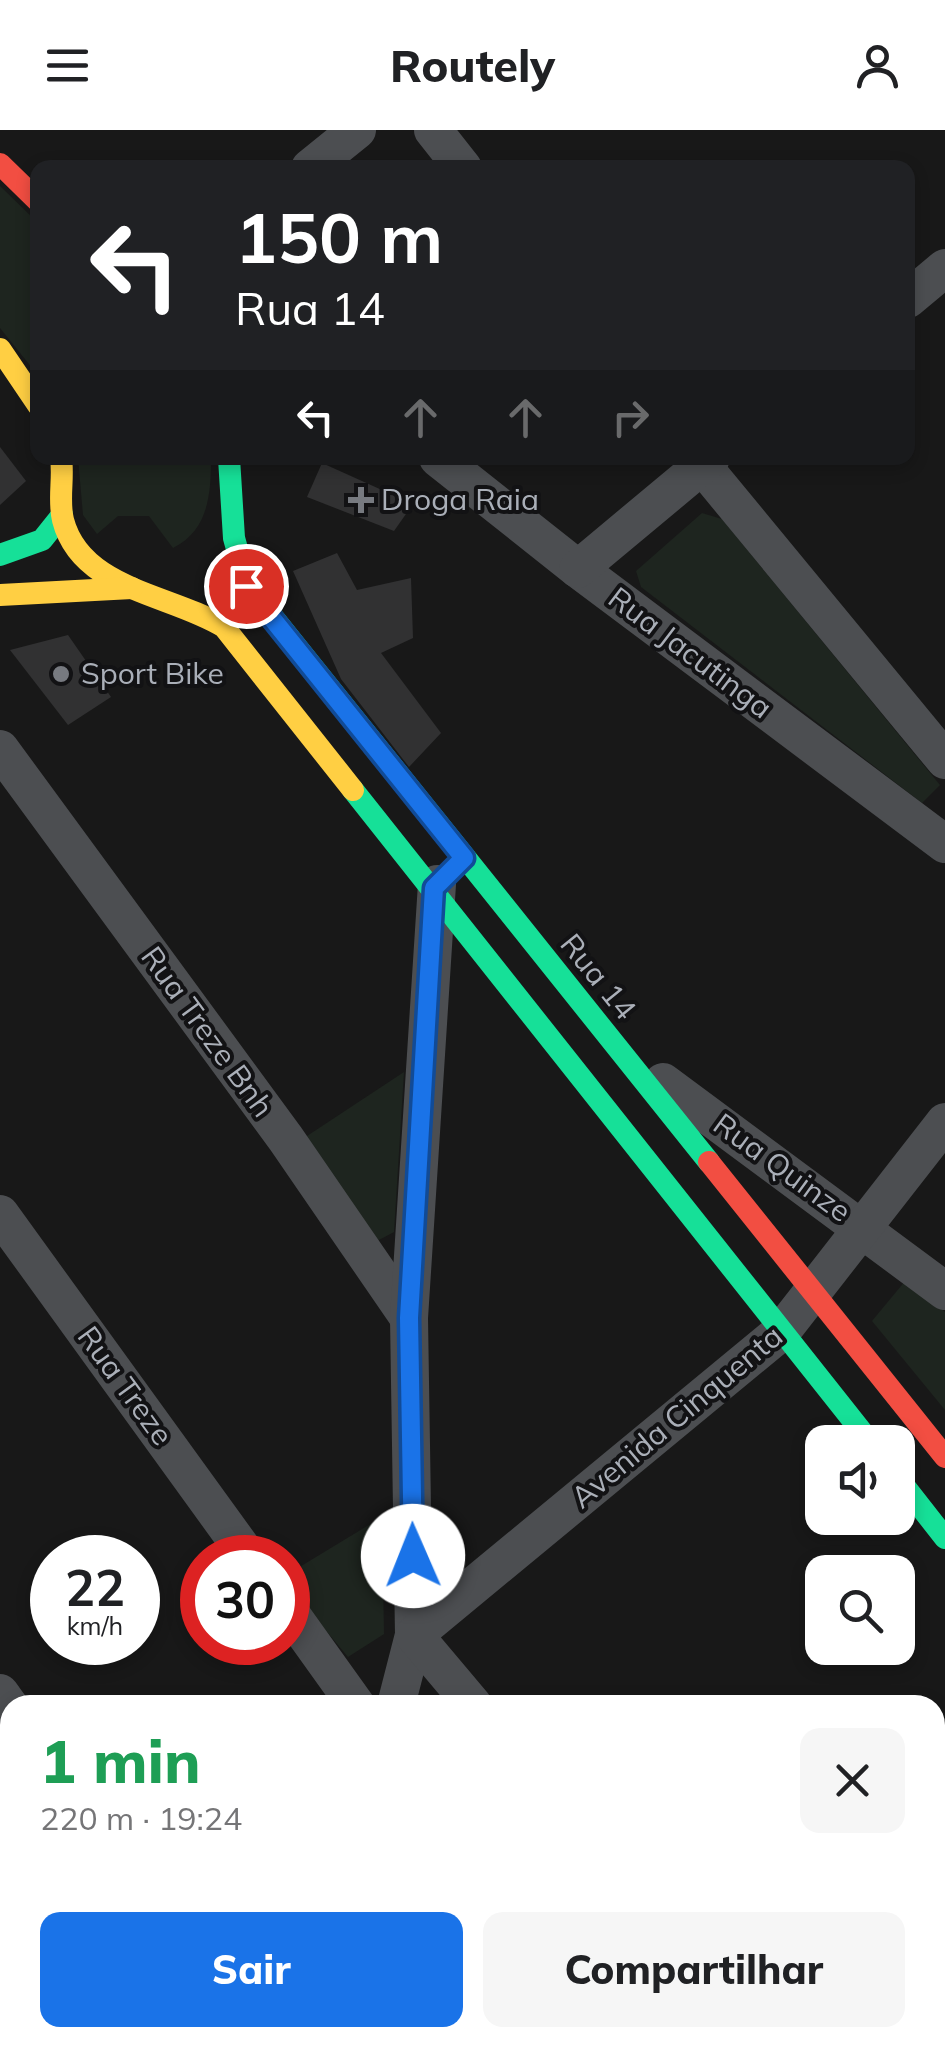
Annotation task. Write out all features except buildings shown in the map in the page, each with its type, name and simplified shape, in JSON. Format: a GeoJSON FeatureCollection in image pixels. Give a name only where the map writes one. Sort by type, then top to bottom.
{"type":"FeatureCollection","features":[{"type":"Feature","properties":{"kind":"street"},"geometry":{"type":"LineString","coordinates":[[320,160],[357,130]]}},
{"type":"Feature","properties":{"kind":"street"},"geometry":{"type":"LineString","coordinates":[[433,130],[457,160]]}},
{"type":"Feature","properties":{"kind":"street"},"geometry":{"type":"LineString","coordinates":[[0,151],[30,168]]}},
{"type":"Feature","properties":{"kind":"street"},"geometry":{"type":"LineString","coordinates":[[0,164],[30,193]]}},
{"type":"Feature","properties":{"kind":"street"},"geometry":{"type":"LineString","coordinates":[[915,292],[945,268]]}},
{"type":"Feature","properties":{"kind":"street"},"geometry":{"type":"LineString","coordinates":[[0,350],[30,393]]}},
{"type":"Feature","properties":{"kind":"street"},"geometry":{"type":"LineString","coordinates":[[62,465],[62,514],[70,542],[88,566],[113,582],[181,600],[224,627],[856,1425]]}},
{"type":"Feature","properties":{"kind":"street","name":"Rua 14"},"geometry":{"type":"LineString","coordinates":[[229,465],[229,522],[234,555],[246,586],[945,1457]]}},
{"type":"Feature","properties":{"kind":"street"},"geometry":{"type":"LineString","coordinates":[[230,493],[240,465]]}},
{"type":"Feature","properties":{"kind":"street","name":"Rua Jacutinga"},"geometry":{"type":"LineString","coordinates":[[447,465],[578,569],[945,844]]}},
{"type":"Feature","properties":{"kind":"street"},"geometry":{"type":"LineString","coordinates":[[578,569],[697,465]]}},
{"type":"Feature","properties":{"kind":"street"},"geometry":{"type":"LineString","coordinates":[[707,465],[945,760]]}},
{"type":"Feature","properties":{"kind":"street"},"geometry":{"type":"LineString","coordinates":[[0,555],[42,540],[62,514]]}},
{"type":"Feature","properties":{"kind":"street","name":"Rua 14"},"geometry":{"type":"LineString","coordinates":[[214,553],[229,522]]}},
{"type":"Feature","properties":{"kind":"street"},"geometry":{"type":"LineString","coordinates":[[0,595],[95,587],[141,588],[176,582]]}},
{"type":"Feature","properties":{"kind":"street","name":"Rua Treze Bnh"},"geometry":{"type":"LineString","coordinates":[[0,748],[286,1140],[409,1318]]}},
{"type":"Feature","properties":{"kind":"street"},"geometry":{"type":"LineString","coordinates":[[399,1695],[414,1635],[409,1318],[434,888],[464,858]]}},
{"type":"Feature","properties":{"kind":"street","name":"Rua Quinze"},"geometry":{"type":"LineString","coordinates":[[616,1048],[945,1291]]}},
{"type":"Feature","properties":{"kind":"street","name":"Avenida Cinquenta"},"geometry":{"type":"LineString","coordinates":[[414,1635],[782,1332],[945,1122]]}},
{"type":"Feature","properties":{"kind":"street","name":"Rua Treze"},"geometry":{"type":"LineString","coordinates":[[0,1214],[232,1535]]}},
{"type":"Feature","properties":{"kind":"street"},"geometry":{"type":"LineString","coordinates":[[915,1500],[945,1538]]}},
{"type":"Feature","properties":{"kind":"street"},"geometry":{"type":"LineString","coordinates":[[414,1635],[465,1695]]}},
{"type":"Feature","properties":{"kind":"street"},"geometry":{"type":"LineString","coordinates":[[310,1641],[349,1695]]}},
{"type":"Feature","properties":{"kind":"shaded area"},"geometry":{"type":"Polygon","coordinates":[[[0,186],[30,215],[30,365],[0,328],[0,186]]]}},
{"type":"Feature","properties":{"kind":"shaded area"},"geometry":{"type":"Polygon","coordinates":[[[79,465],[211,465],[201,521],[173,548],[149,516],[118,516],[97,534],[83,515],[79,465]]]}},
{"type":"Feature","properties":{"kind":"shaded area"},"geometry":{"type":"Polygon","coordinates":[[[702,513],[722,519],[940,785],[922,803],[641,587],[636,571],[702,513]]]}},
{"type":"Feature","properties":{"kind":"shaded area"},"geometry":{"type":"Polygon","coordinates":[[[404,1072],[394,1232],[377,1241],[304,1138],[404,1072]]]}},
{"type":"Feature","properties":{"kind":"shaded area"},"geometry":{"type":"Polygon","coordinates":[[[906,1280],[945,1312],[945,1410],[872,1321],[906,1280]]]}},
{"type":"Feature","properties":{"kind":"shaded area"},"geometry":{"type":"Polygon","coordinates":[[[382,1517],[384,1634],[348,1657],[310,1611],[310,1561],[382,1517]]]}},
{"type":"Feature","properties":{"kind":"traffic: fast"},"geometry":{"type":"LineString","coordinates":[[229,465],[234,538],[247,585],[709,1162]]}},
{"type":"Feature","properties":{"kind":"traffic: fast"},"geometry":{"type":"LineString","coordinates":[[0,555],[42,540],[62,515]]}},
{"type":"Feature","properties":{"kind":"traffic: fast"},"geometry":{"type":"LineString","coordinates":[[353,790],[857,1425]]}},
{"type":"Feature","properties":{"kind":"traffic: fast"},"geometry":{"type":"LineString","coordinates":[[915,1500],[945,1538]]}},
{"type":"Feature","properties":{"kind":"traffic: slow"},"geometry":{"type":"LineString","coordinates":[[0,349],[30,393]]}},
{"type":"Feature","properties":{"kind":"traffic: slow"},"geometry":{"type":"LineString","coordinates":[[61,465],[63,520],[73,543],[88,562],[130,587],[224,627],[353,790]]}},
{"type":"Feature","properties":{"kind":"traffic: slow"},"geometry":{"type":"LineString","coordinates":[[0,595],[132,588]]}},
{"type":"Feature","properties":{"kind":"traffic: jam"},"geometry":{"type":"LineString","coordinates":[[0,164],[30,193]]}},
{"type":"Feature","properties":{"kind":"traffic: jam"},"geometry":{"type":"LineString","coordinates":[[709,1162],[945,1457]]}},
{"type":"Feature","properties":{"kind":"place","name":"Droga Raia"},"geometry":{"type":"Point","coordinates":[361,500]}},
{"type":"Feature","properties":{"kind":"place","name":"Sport Bike"},"geometry":{"type":"Point","coordinates":[61,674]}},
{"type":"Feature","properties":{"kind":"route"},"geometry":{"type":"LineString","coordinates":[[246,586],[464,858],[434,888],[409,1318],[413,1556]]}}]}
